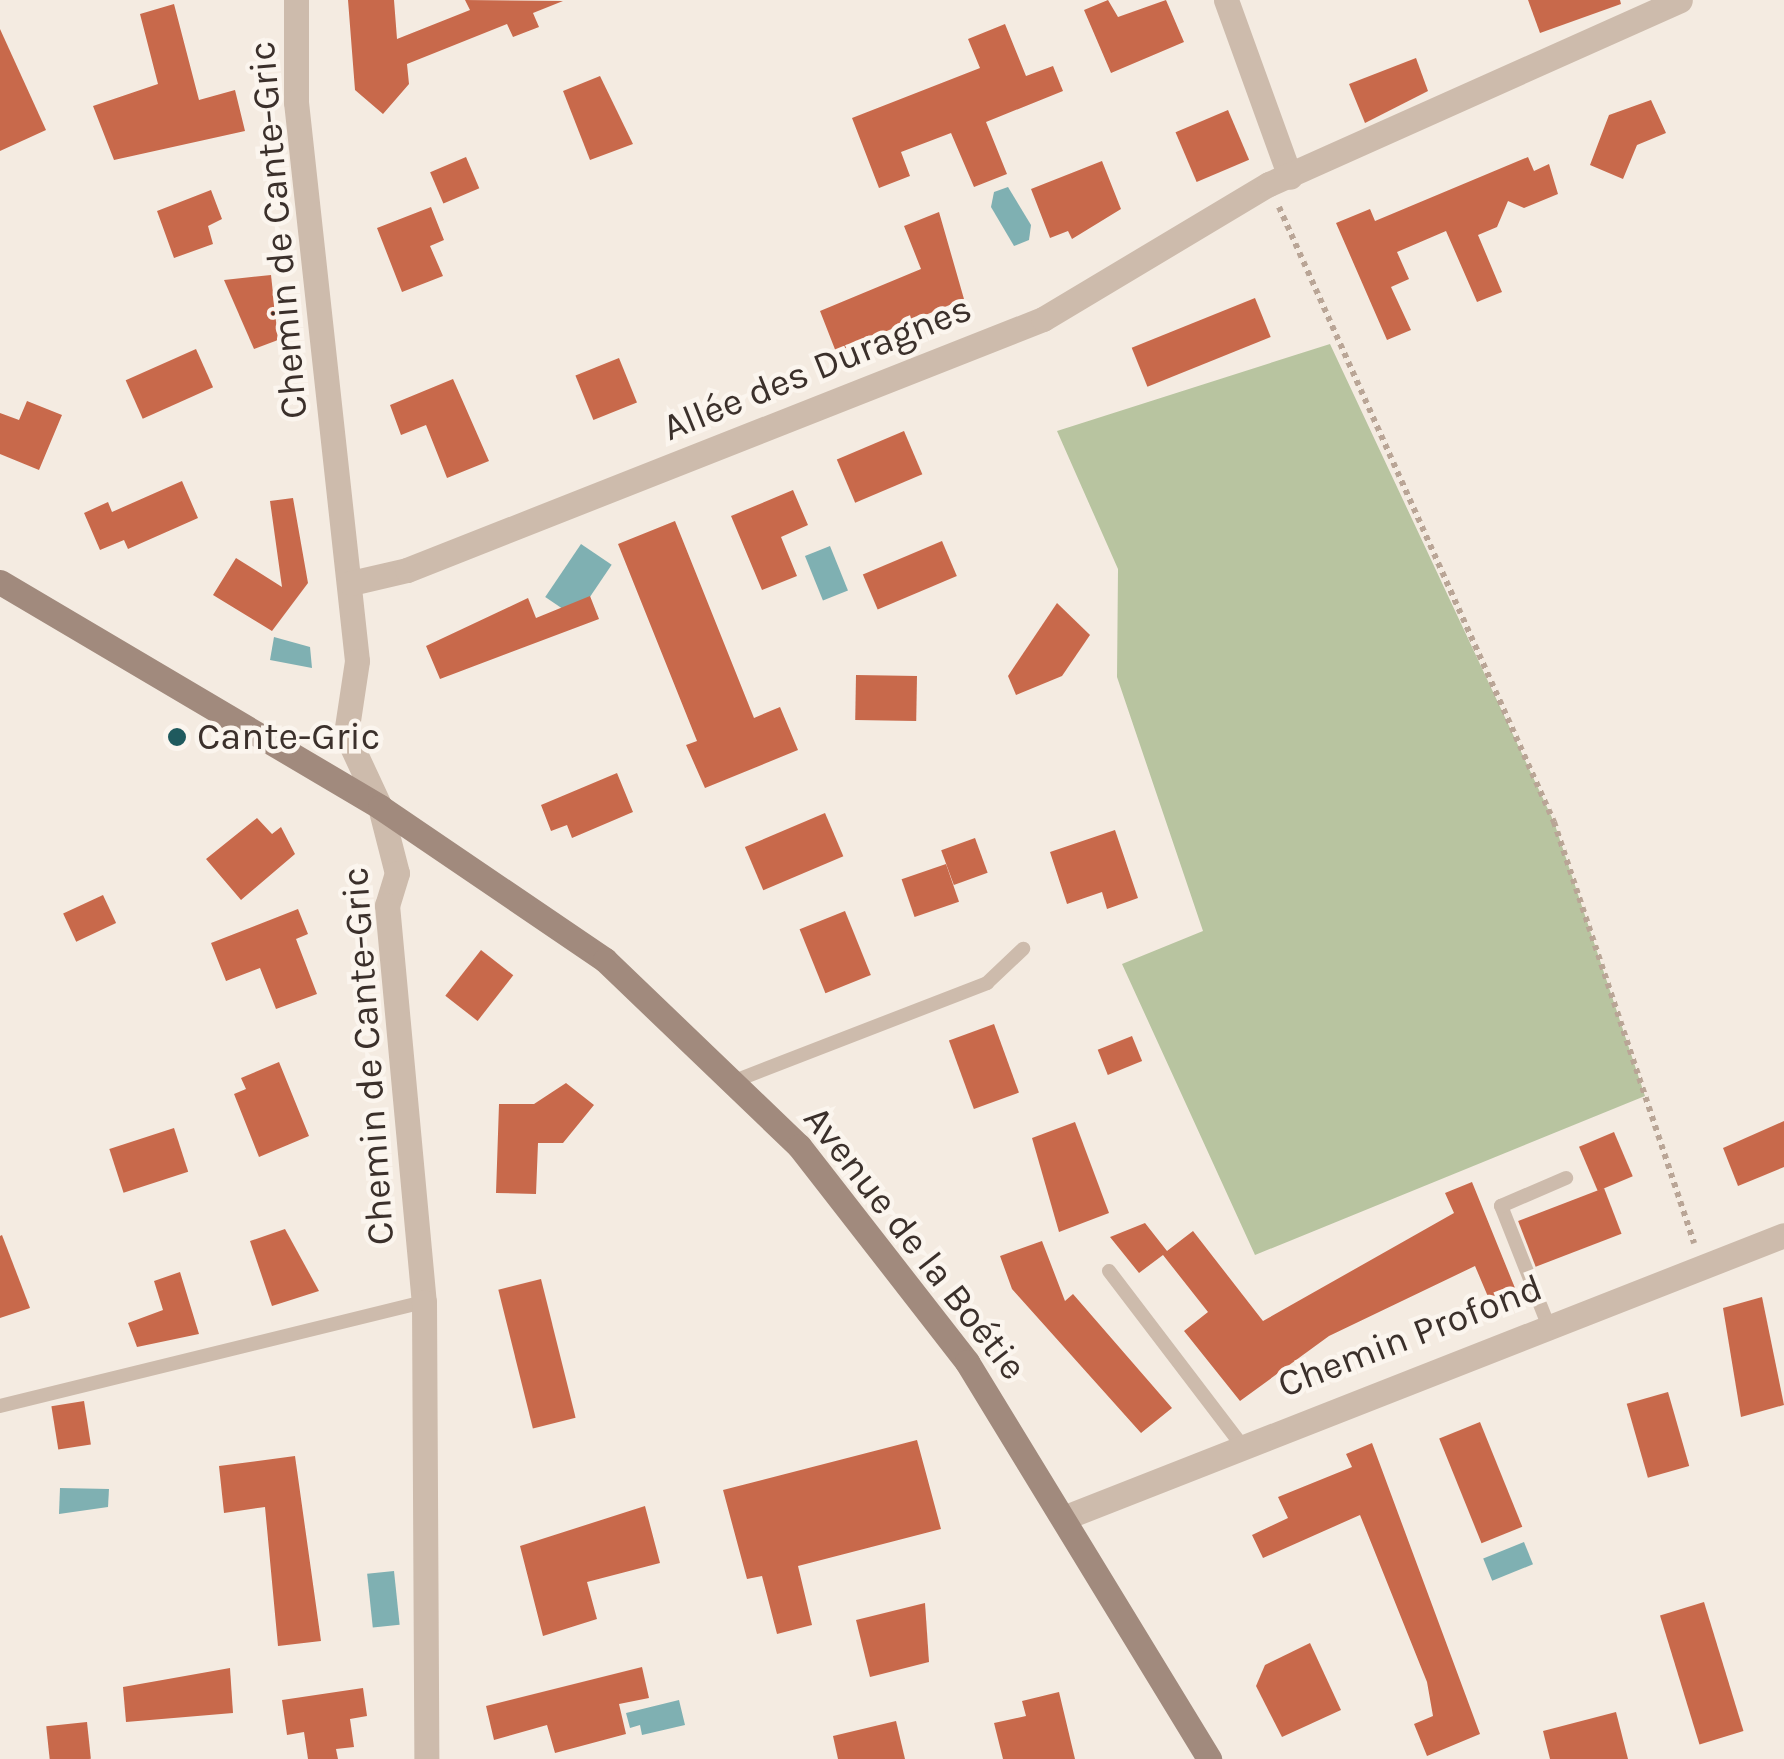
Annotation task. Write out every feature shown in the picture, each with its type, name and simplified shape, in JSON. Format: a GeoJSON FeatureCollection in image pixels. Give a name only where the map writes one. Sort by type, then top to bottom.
{"type":"FeatureCollection","features":[{"type":"Feature","properties":{"kind":"main road","name":"Avenue de la Boétie"},"geometry":{"type":"LineString","coordinates":[[0,582],[380,807],[604,960],[799,1146],[967,1362],[1066,1517],[1209,1759]]}},
{"type":"Feature","properties":{"kind":"street","name":"Chemin de Cante-Gric"},"geometry":{"type":"LineString","coordinates":[[296,0],[296,102],[357,661],[346,734],[380,807],[396,873],[387,905],[424,1302],[426,1759]]}},
{"type":"Feature","properties":{"kind":"street"},"geometry":{"type":"LineString","coordinates":[[1226,0],[1279,180]]}},
{"type":"Feature","properties":{"kind":"street","name":"Allée des Duragnes"},"geometry":{"type":"LineString","coordinates":[[351,583],[407,570],[1043,319],[1279,180],[1680,0]]}},
{"type":"Feature","properties":{"kind":"street","name":"Chemin Profond"},"geometry":{"type":"LineString","coordinates":[[1066,1517],[1240,1443],[1547,1322],[1784,1235]]}},
{"type":"Feature","properties":{"kind":"lane"},"geometry":{"type":"LineString","coordinates":[[732,1082],[987,982],[1024,950]]}},
{"type":"Feature","properties":{"kind":"lane"},"geometry":{"type":"LineString","coordinates":[[1547,1322],[1500,1206],[1566,1178]]}},
{"type":"Feature","properties":{"kind":"lane"},"geometry":{"type":"LineString","coordinates":[[1109,1270],[1240,1443]]}},
{"type":"Feature","properties":{"kind":"lane"},"geometry":{"type":"LineString","coordinates":[[0,1406],[424,1302]]}},
{"type":"Feature","properties":{"kind":"path"},"geometry":{"type":"LineString","coordinates":[[1279,180],[1554,822],[1702,1268]]}},
{"type":"Feature","properties":{"kind":"green space"},"geometry":{"type":"Polygon","coordinates":[[[1330,344],[1554,822],[1645,1096],[1255,1255],[1122,964],[1203,931],[1117,677],[1118,569],[1057,431],[1330,344]]]}},
{"type":"Feature","properties":{"kind":"water"},"geometry":{"type":"Polygon","coordinates":[[[1008,187],[1031,225],[1029,240],[1014,246],[991,207],[994,192],[1008,187]]]}},
{"type":"Feature","properties":{"kind":"water"},"geometry":{"type":"Polygon","coordinates":[[[581,544],[612,565],[576,618],[545,597],[581,544]]]}},
{"type":"Feature","properties":{"kind":"water"},"geometry":{"type":"Polygon","coordinates":[[[830,546],[848,591],[823,601],[805,556],[830,546]]]}},
{"type":"Feature","properties":{"kind":"water"},"geometry":{"type":"Polygon","coordinates":[[[274,637],[310,647],[312,668],[270,660],[274,637]]]}},
{"type":"Feature","properties":{"kind":"water"},"geometry":{"type":"Polygon","coordinates":[[[60,1488],[109,1489],[108,1507],[59,1514],[60,1488]]]}},
{"type":"Feature","properties":{"kind":"water"},"geometry":{"type":"Polygon","coordinates":[[[1524,1542],[1533,1564],[1492,1581],[1483,1558],[1524,1542]]]}},
{"type":"Feature","properties":{"kind":"water"},"geometry":{"type":"Polygon","coordinates":[[[394,1571],[400,1625],[373,1628],[367,1574],[394,1571]]]}},
{"type":"Feature","properties":{"kind":"water"},"geometry":{"type":"Polygon","coordinates":[[[679,1700],[685,1725],[642,1735],[640,1725],[630,1728],[626,1713],[679,1700]]]}},
{"type":"Feature","properties":{"kind":"building"},"geometry":{"type":"Polygon","coordinates":[[[348,0],[394,0],[397,39],[470,10],[465,0],[563,1],[533,13],[539,27],[513,37],[507,24],[407,64],[409,84],[383,114],[355,90],[348,0]]]}},
{"type":"Feature","properties":{"kind":"building"},"geometry":{"type":"Polygon","coordinates":[[[1108,0],[1118,17],[1166,0],[1184,42],[1111,73],[1084,10],[1108,0]]]}},
{"type":"Feature","properties":{"kind":"building"},"geometry":{"type":"Polygon","coordinates":[[[1528,0],[1620,0],[1621,4],[1540,33],[1528,0]]]}},
{"type":"Feature","properties":{"kind":"building"},"geometry":{"type":"Polygon","coordinates":[[[174,4],[199,100],[235,90],[245,131],[114,160],[93,106],[158,84],[140,14],[174,4]]]}},
{"type":"Feature","properties":{"kind":"building"},"geometry":{"type":"Polygon","coordinates":[[[1005,24],[1026,76],[1053,66],[1063,91],[986,122],[1007,174],[974,187],[951,133],[901,152],[910,176],[879,188],[852,118],[980,68],[968,39],[1005,24]]]}},
{"type":"Feature","properties":{"kind":"building"},"geometry":{"type":"Polygon","coordinates":[[[0,29],[46,130],[0,151],[0,29]]]}},
{"type":"Feature","properties":{"kind":"building"},"geometry":{"type":"Polygon","coordinates":[[[1416,58],[1428,91],[1365,123],[1349,84],[1416,58]]]}},
{"type":"Feature","properties":{"kind":"building"},"geometry":{"type":"Polygon","coordinates":[[[600,76],[633,144],[590,160],[563,91],[600,76]]]}},
{"type":"Feature","properties":{"kind":"building"},"geometry":{"type":"Polygon","coordinates":[[[1651,100],[1666,133],[1637,145],[1623,179],[1590,165],[1609,115],[1651,100]]]}},
{"type":"Feature","properties":{"kind":"building"},"geometry":{"type":"Polygon","coordinates":[[[1228,110],[1249,160],[1197,182],[1176,132],[1228,110]]]}},
{"type":"Feature","properties":{"kind":"building"},"geometry":{"type":"Polygon","coordinates":[[[466,157],[479,188],[443,204],[430,172],[466,157]]]}},
{"type":"Feature","properties":{"kind":"building"},"geometry":{"type":"Polygon","coordinates":[[[1528,157],[1534,171],[1549,164],[1558,194],[1524,208],[1508,201],[1497,227],[1478,235],[1502,292],[1477,302],[1446,231],[1397,252],[1409,279],[1391,287],[1411,330],[1387,340],[1336,223],[1370,209],[1375,221],[1528,157]]]}},
{"type":"Feature","properties":{"kind":"building"},"geometry":{"type":"Polygon","coordinates":[[[1102,161],[1121,209],[1072,239],[1068,231],[1050,238],[1031,189],[1102,161]]]}},
{"type":"Feature","properties":{"kind":"building"},"geometry":{"type":"Polygon","coordinates":[[[211,190],[222,219],[208,226],[213,244],[174,258],[157,211],[211,190]]]}},
{"type":"Feature","properties":{"kind":"building"},"geometry":{"type":"Polygon","coordinates":[[[431,207],[444,240],[430,246],[443,276],[402,292],[377,228],[431,207]]]}},
{"type":"Feature","properties":{"kind":"building"},"geometry":{"type":"Polygon","coordinates":[[[939,212],[964,299],[836,352],[820,311],[921,269],[904,226],[939,212]]]}},
{"type":"Feature","properties":{"kind":"building"},"geometry":{"type":"Polygon","coordinates":[[[271,275],[278,340],[254,349],[224,280],[271,275]]]}},
{"type":"Feature","properties":{"kind":"building"},"geometry":{"type":"Polygon","coordinates":[[[1255,298],[1271,337],[1147,387],[1132,348],[1255,298]]]}},
{"type":"Feature","properties":{"kind":"building"},"geometry":{"type":"Polygon","coordinates":[[[196,349],[213,387],[143,419],[126,380],[196,349]]]}},
{"type":"Feature","properties":{"kind":"building"},"geometry":{"type":"Polygon","coordinates":[[[619,358],[637,403],[593,420],[575,376],[619,358]]]}},
{"type":"Feature","properties":{"kind":"building"},"geometry":{"type":"Polygon","coordinates":[[[453,379],[489,461],[447,478],[426,425],[401,435],[390,405],[453,379]]]}},
{"type":"Feature","properties":{"kind":"building"},"geometry":{"type":"Polygon","coordinates":[[[27,401],[62,415],[39,470],[0,454],[0,413],[19,420],[27,401]]]}},
{"type":"Feature","properties":{"kind":"building"},"geometry":{"type":"Polygon","coordinates":[[[904,431],[922,474],[855,503],[837,460],[904,431]]]}},
{"type":"Feature","properties":{"kind":"building"},"geometry":{"type":"Polygon","coordinates":[[[182,481],[198,518],[128,549],[124,540],[100,550],[84,513],[108,502],[112,512],[182,481]]]}},
{"type":"Feature","properties":{"kind":"building"},"geometry":{"type":"Polygon","coordinates":[[[793,490],[808,525],[781,537],[797,576],[762,590],[731,516],[793,490]]]}},
{"type":"Feature","properties":{"kind":"building"},"geometry":{"type":"Polygon","coordinates":[[[293,498],[308,583],[272,631],[213,595],[236,558],[282,587],[270,501],[293,498]]]}},
{"type":"Feature","properties":{"kind":"building"},"geometry":{"type":"Polygon","coordinates":[[[675,521],[754,718],[780,707],[798,750],[705,788],[686,745],[697,741],[618,544],[675,521]]]}},
{"type":"Feature","properties":{"kind":"building"},"geometry":{"type":"Polygon","coordinates":[[[942,541],[957,576],[878,610],[863,575],[942,541]]]}},
{"type":"Feature","properties":{"kind":"building"},"geometry":{"type":"Polygon","coordinates":[[[590,596],[599,619],[440,679],[426,646],[528,598],[536,618],[590,596]]]}},
{"type":"Feature","properties":{"kind":"building"},"geometry":{"type":"Polygon","coordinates":[[[1057,603],[1090,635],[1062,676],[1016,695],[1008,676],[1057,603]]]}},
{"type":"Feature","properties":{"kind":"building"},"geometry":{"type":"Polygon","coordinates":[[[856,675],[917,676],[916,721],[855,720],[856,675]]]}},
{"type":"Feature","properties":{"kind":"building"},"geometry":{"type":"Polygon","coordinates":[[[617,773],[633,812],[572,838],[567,825],[551,831],[541,805],[617,773]]]}},
{"type":"Feature","properties":{"kind":"building"},"geometry":{"type":"Polygon","coordinates":[[[825,813],[843,856],[763,890],[745,847],[825,813]]]}},
{"type":"Feature","properties":{"kind":"building"},"geometry":{"type":"Polygon","coordinates":[[[257,818],[272,834],[281,827],[295,854],[241,900],[206,859],[257,818]]]}},
{"type":"Feature","properties":{"kind":"building"},"geometry":{"type":"Polygon","coordinates":[[[1115,830],[1138,898],[1107,909],[1102,892],[1067,904],[1050,852],[1115,830]]]}},
{"type":"Feature","properties":{"kind":"building"},"geometry":{"type":"Polygon","coordinates":[[[975,838],[988,873],[954,885],[941,850],[975,838]]]}},
{"type":"Feature","properties":{"kind":"building"},"geometry":{"type":"Polygon","coordinates":[[[946,864],[959,902],[915,917],[902,879],[946,864]]]}},
{"type":"Feature","properties":{"kind":"building"},"geometry":{"type":"Polygon","coordinates":[[[103,895],[116,923],[76,942],[63,914],[103,895]]]}},
{"type":"Feature","properties":{"kind":"building"},"geometry":{"type":"Polygon","coordinates":[[[298,909],[308,934],[296,939],[317,994],[276,1009],[260,968],[226,981],[211,943],[298,909]]]}},
{"type":"Feature","properties":{"kind":"building"},"geometry":{"type":"Polygon","coordinates":[[[845,911],[871,975],[825,993],[800,929],[845,911]]]}},
{"type":"Feature","properties":{"kind":"building"},"geometry":{"type":"Polygon","coordinates":[[[481,950],[513,975],[478,1021],[445,996],[481,950]]]}},
{"type":"Feature","properties":{"kind":"building"},"geometry":{"type":"Polygon","coordinates":[[[994,1024],[1019,1093],[974,1109],[949,1040],[994,1024]]]}},
{"type":"Feature","properties":{"kind":"building"},"geometry":{"type":"Polygon","coordinates":[[[1132,1036],[1142,1061],[1108,1075],[1098,1050],[1132,1036]]]}},
{"type":"Feature","properties":{"kind":"building"},"geometry":{"type":"Polygon","coordinates":[[[279,1062],[309,1136],[259,1157],[234,1094],[246,1089],[241,1078],[279,1062]]]}},
{"type":"Feature","properties":{"kind":"building"},"geometry":{"type":"Polygon","coordinates":[[[566,1083],[594,1105],[563,1143],[538,1143],[536,1194],[496,1193],[499,1104],[534,1104],[566,1083]]]}},
{"type":"Feature","properties":{"kind":"building"},"geometry":{"type":"Polygon","coordinates":[[[1784,1121],[1784,1167],[1738,1186],[1723,1148],[1784,1121]]]}},
{"type":"Feature","properties":{"kind":"building"},"geometry":{"type":"Polygon","coordinates":[[[1075,1122],[1109,1213],[1059,1232],[1032,1138],[1075,1122]]]}},
{"type":"Feature","properties":{"kind":"building"},"geometry":{"type":"Polygon","coordinates":[[[174,1128],[188,1172],[124,1193],[109,1149],[174,1128]]]}},
{"type":"Feature","properties":{"kind":"building"},"geometry":{"type":"Polygon","coordinates":[[[1614,1132],[1633,1176],[1598,1191],[1579,1147],[1614,1132]]]}},
{"type":"Feature","properties":{"kind":"building"},"geometry":{"type":"Polygon","coordinates":[[[1472,1182],[1515,1288],[1489,1299],[1475,1266],[1329,1336],[1240,1401],[1184,1331],[1208,1312],[1163,1255],[1139,1273],[1110,1237],[1145,1223],[1167,1251],[1193,1231],[1263,1321],[1454,1213],[1445,1193],[1472,1182]]]}},
{"type":"Feature","properties":{"kind":"building"},"geometry":{"type":"Polygon","coordinates":[[[1604,1188],[1622,1234],[1536,1267],[1518,1221],[1604,1188]]]}},
{"type":"Feature","properties":{"kind":"building"},"geometry":{"type":"Polygon","coordinates":[[[285,1229],[319,1291],[272,1306],[250,1241],[285,1229]]]}},
{"type":"Feature","properties":{"kind":"building"},"geometry":{"type":"Polygon","coordinates":[[[0,1236],[30,1308],[0,1318],[0,1236]]]}},
{"type":"Feature","properties":{"kind":"building"},"geometry":{"type":"Polygon","coordinates":[[[1042,1241],[1065,1301],[1073,1294],[1172,1408],[1141,1433],[1012,1289],[1000,1256],[1042,1241]]]}},
{"type":"Feature","properties":{"kind":"building"},"geometry":{"type":"Polygon","coordinates":[[[180,1272],[199,1334],[137,1347],[128,1323],[163,1310],[154,1281],[180,1272]]]}},
{"type":"Feature","properties":{"kind":"building"},"geometry":{"type":"Polygon","coordinates":[[[541,1279],[576,1418],[533,1428],[498,1290],[541,1279]]]}},
{"type":"Feature","properties":{"kind":"building"},"geometry":{"type":"Polygon","coordinates":[[[1762,1297],[1784,1405],[1741,1417],[1723,1308],[1762,1297]]]}},
{"type":"Feature","properties":{"kind":"building"},"geometry":{"type":"Polygon","coordinates":[[[1668,1392],[1689,1466],[1648,1478],[1627,1404],[1668,1392]]]}},
{"type":"Feature","properties":{"kind":"building"},"geometry":{"type":"Polygon","coordinates":[[[84,1401],[91,1444],[58,1450],[51,1406],[84,1401]]]}},
{"type":"Feature","properties":{"kind":"building"},"geometry":{"type":"Polygon","coordinates":[[[1480,1422],[1522,1527],[1482,1543],[1439,1438],[1480,1422]]]}},
{"type":"Feature","properties":{"kind":"building"},"geometry":{"type":"Polygon","coordinates":[[[917,1440],[941,1529],[798,1566],[812,1625],[777,1634],[762,1576],[747,1579],[723,1490],[917,1440]]]}},
{"type":"Feature","properties":{"kind":"building"},"geometry":{"type":"Polygon","coordinates":[[[1372,1443],[1480,1734],[1427,1756],[1414,1724],[1433,1716],[1427,1682],[1360,1515],[1263,1558],[1252,1535],[1288,1518],[1278,1497],[1352,1467],[1346,1454],[1372,1443]]]}},
{"type":"Feature","properties":{"kind":"building"},"geometry":{"type":"Polygon","coordinates":[[[295,1456],[321,1641],[278,1646],[265,1507],[224,1513],[219,1466],[295,1456]]]}},
{"type":"Feature","properties":{"kind":"building"},"geometry":{"type":"Polygon","coordinates":[[[645,1506],[660,1563],[587,1582],[597,1619],[543,1636],[520,1546],[645,1506]]]}},
{"type":"Feature","properties":{"kind":"building"},"geometry":{"type":"Polygon","coordinates":[[[1704,1602],[1743,1731],[1699,1745],[1660,1615],[1704,1602]]]}},
{"type":"Feature","properties":{"kind":"building"},"geometry":{"type":"Polygon","coordinates":[[[925,1603],[929,1662],[870,1677],[856,1620],[925,1603]]]}},
{"type":"Feature","properties":{"kind":"building"},"geometry":{"type":"Polygon","coordinates":[[[1310,1643],[1341,1710],[1282,1737],[1256,1686],[1265,1665],[1310,1643]]]}},
{"type":"Feature","properties":{"kind":"building"},"geometry":{"type":"Polygon","coordinates":[[[642,1667],[649,1698],[619,1704],[626,1734],[555,1753],[547,1725],[494,1740],[486,1706],[642,1667]]]}},
{"type":"Feature","properties":{"kind":"building"},"geometry":{"type":"Polygon","coordinates":[[[230,1668],[233,1713],[126,1722],[123,1687],[230,1668]]]}},
{"type":"Feature","properties":{"kind":"building"},"geometry":{"type":"Polygon","coordinates":[[[363,1688],[367,1716],[350,1719],[354,1747],[336,1749],[338,1759],[308,1759],[304,1732],[287,1735],[282,1700],[363,1688]]]}},
{"type":"Feature","properties":{"kind":"building"},"geometry":{"type":"Polygon","coordinates":[[[1059,1692],[1075,1759],[1003,1759],[994,1723],[1026,1716],[1022,1701],[1059,1692]]]}},
{"type":"Feature","properties":{"kind":"building"},"geometry":{"type":"Polygon","coordinates":[[[1616,1712],[1628,1759],[1550,1759],[1543,1731],[1616,1712]]]}},
{"type":"Feature","properties":{"kind":"building"},"geometry":{"type":"Polygon","coordinates":[[[896,1721],[905,1759],[838,1759],[833,1736],[896,1721]]]}},
{"type":"Feature","properties":{"kind":"building"},"geometry":{"type":"Polygon","coordinates":[[[87,1722],[91,1759],[50,1759],[46,1726],[87,1722]]]}},
{"type":"Feature","properties":{"kind":"place","name":"Cante-Gric"},"geometry":{"type":"Point","coordinates":[177,737]}}]}
